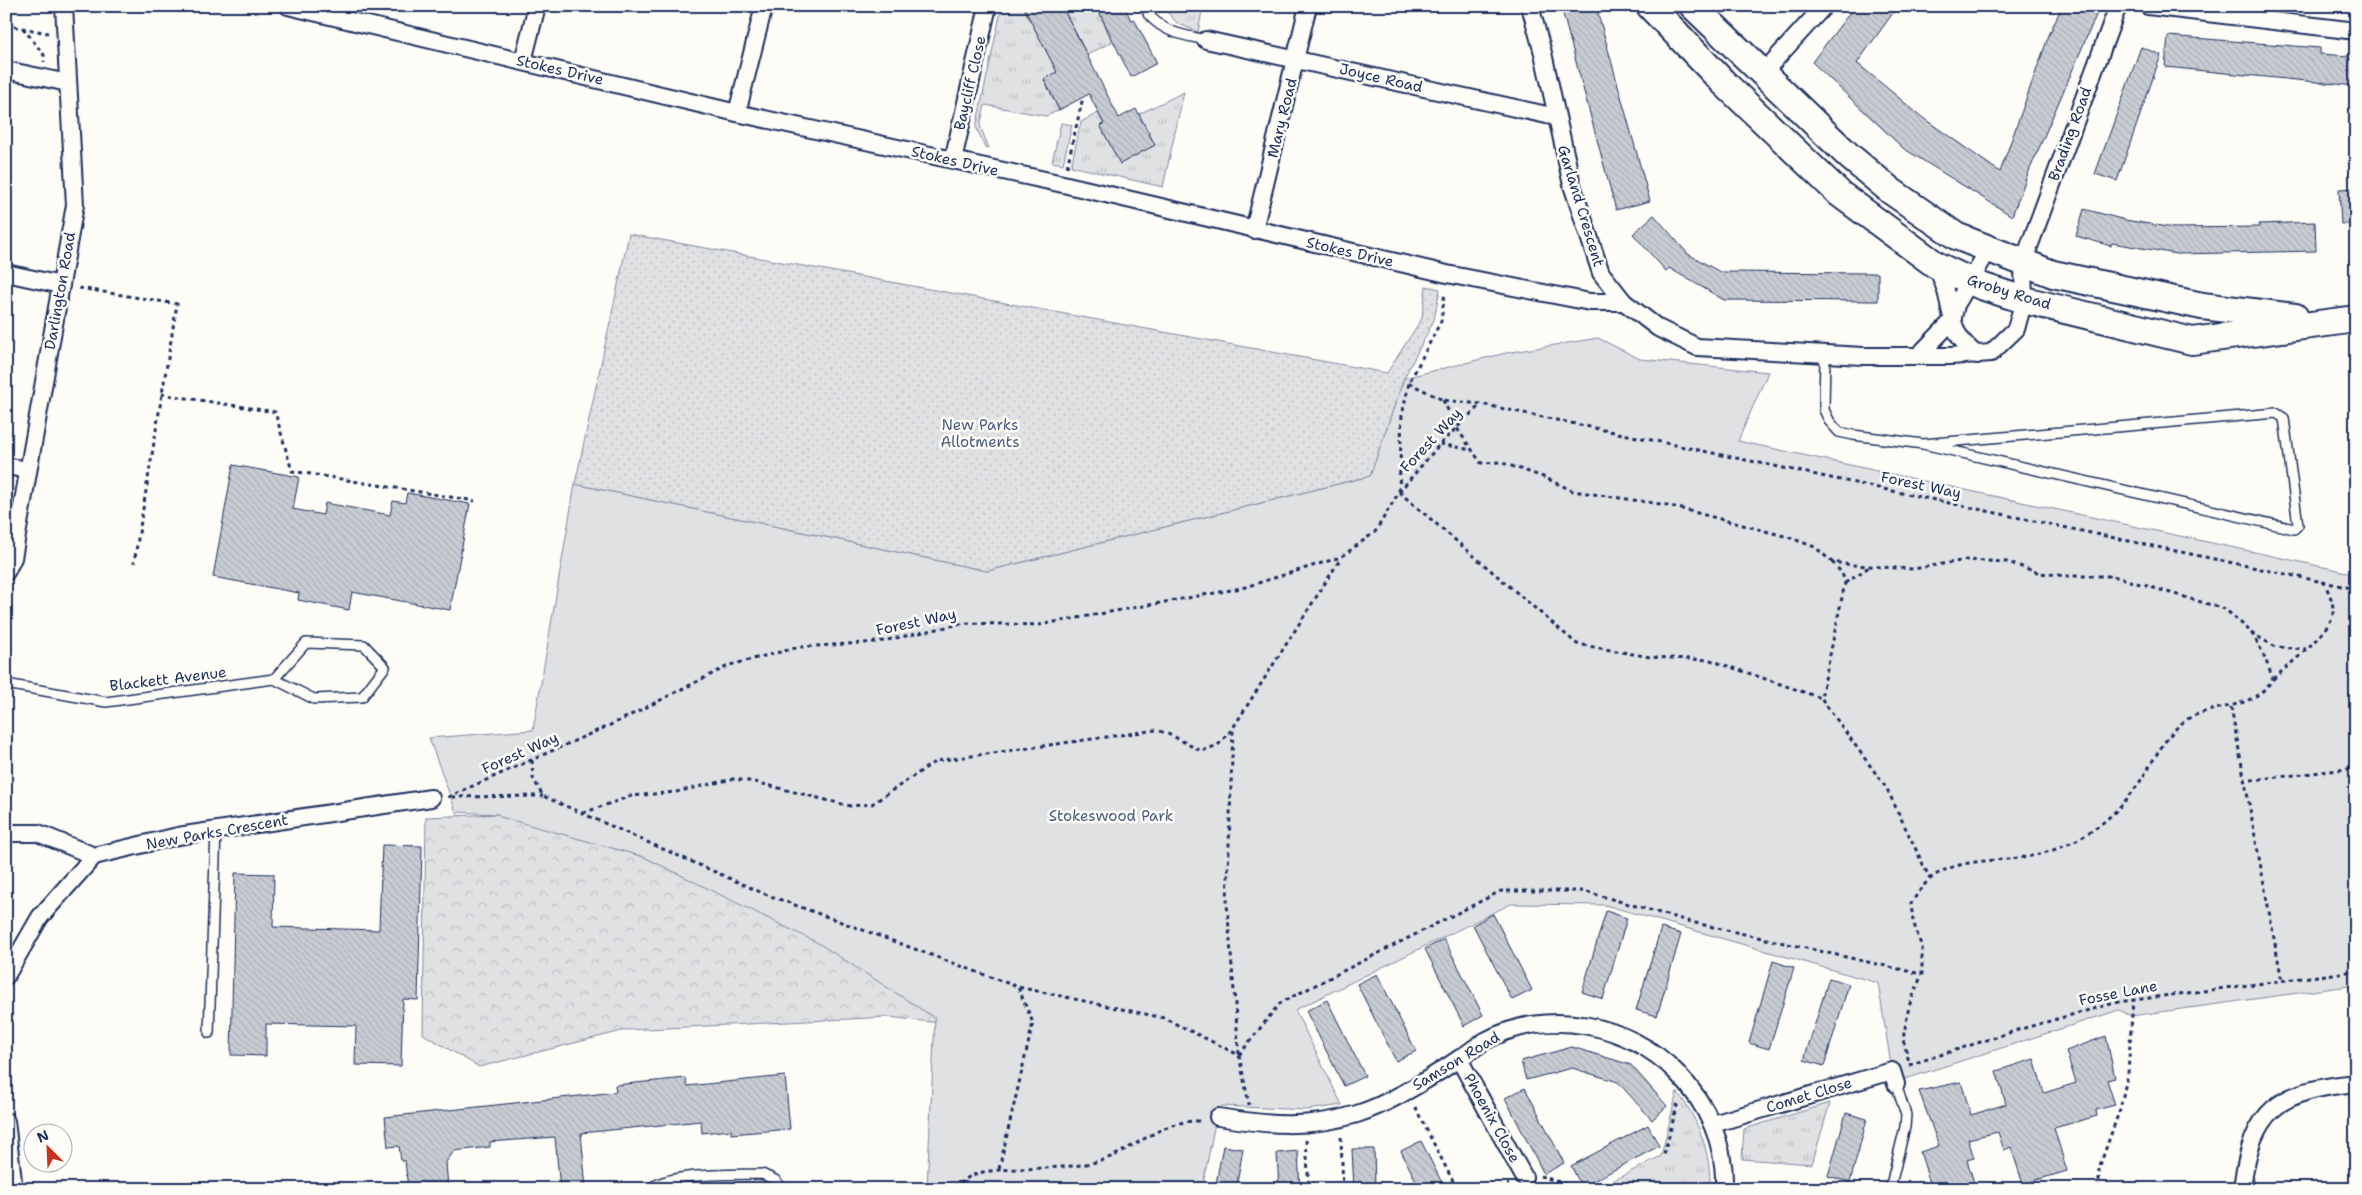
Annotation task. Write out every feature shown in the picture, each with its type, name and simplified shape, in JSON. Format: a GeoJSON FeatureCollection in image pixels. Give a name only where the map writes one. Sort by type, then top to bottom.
{"type":"FeatureCollection","features":[{"type":"Feature","properties":{"kind":"main road","name":"Groby Road"},"geometry":{"type":"LineString","coordinates":[[1650,6],[1723,82],[1840,194],[1936,265],[1971,282],[2024,300],[2192,341],[2343,320]]}},
{"type":"Feature","properties":{"kind":"main road","name":"Groby Road"},"geometry":{"type":"LineString","coordinates":[[1693,6],[1754,67],[1849,156],[1891,191],[1956,236],[2053,274],[2202,306],[2343,320]]}},
{"type":"Feature","properties":{"kind":"main road"},"geometry":{"type":"LineString","coordinates":[[1723,82],[1754,67]]}},
{"type":"Feature","properties":{"kind":"street","name":"Darlington Road"},"geometry":{"type":"LineString","coordinates":[[6,572],[13,558],[75,204],[64,6]]}},
{"type":"Feature","properties":{"kind":"street","name":"Stokes Drive"},"geometry":{"type":"LineString","coordinates":[[288,6],[311,9],[738,113],[1063,184],[1447,274],[1590,302],[1624,302]]}},
{"type":"Feature","properties":{"kind":"street"},"geometry":{"type":"LineString","coordinates":[[523,62],[536,6]]}},
{"type":"Feature","properties":{"kind":"street"},"geometry":{"type":"LineString","coordinates":[[738,113],[764,6]]}},
{"type":"Feature","properties":{"kind":"street","name":"Baycliff Close"},"geometry":{"type":"LineString","coordinates":[[953,160],[988,6]]}},
{"type":"Feature","properties":{"kind":"street","name":"Mary Road"},"geometry":{"type":"LineString","coordinates":[[1254,230],[1308,6]]}},
{"type":"Feature","properties":{"kind":"street","name":"Garland Crescent"},"geometry":{"type":"LineString","coordinates":[[1530,6],[1543,53],[1572,185],[1601,273],[1624,302],[1658,328],[1697,347],[1825,354],[1977,355],[1991,353],[2016,329],[2024,300],[2023,263]]}},
{"type":"Feature","properties":{"kind":"street"},"geometry":{"type":"LineString","coordinates":[[1754,67],[1824,6]]}},
{"type":"Feature","properties":{"kind":"street","name":"Brading Road"},"geometry":{"type":"LineString","coordinates":[[2023,263],[2118,6]]}},
{"type":"Feature","properties":{"kind":"street"},"geometry":{"type":"LineString","coordinates":[[2148,6],[2356,31]]}},
{"type":"Feature","properties":{"kind":"street","name":"Joyce Road"},"geometry":{"type":"LineString","coordinates":[[1206,40],[1297,58],[1556,117]]}},
{"type":"Feature","properties":{"kind":"street"},"geometry":{"type":"LineString","coordinates":[[6,70],[68,82]]}},
{"type":"Feature","properties":{"kind":"street"},"geometry":{"type":"LineString","coordinates":[[1919,355],[1952,321],[1956,305],[1989,249]]}},
{"type":"Feature","properties":{"kind":"street"},"geometry":{"type":"LineString","coordinates":[[1936,265],[1947,292],[1956,334],[1963,344],[1977,355]]}},
{"type":"Feature","properties":{"kind":"street"},"geometry":{"type":"LineString","coordinates":[[6,273],[61,285]]}},
{"type":"Feature","properties":{"kind":"street"},"geometry":{"type":"LineString","coordinates":[[6,466],[28,470]]}},
{"type":"Feature","properties":{"kind":"street","name":"New Parks Crescent"},"geometry":{"type":"LineString","coordinates":[[94,856],[178,836],[431,798]]}},
{"type":"Feature","properties":{"kind":"street"},"geometry":{"type":"LineString","coordinates":[[6,834],[38,833],[94,856],[40,917],[6,976]]}},
{"type":"Feature","properties":{"kind":"street","name":"Samson Road"},"geometry":{"type":"LineString","coordinates":[[1218,1117],[1252,1123],[1321,1124],[1359,1113],[1406,1090],[1459,1059],[1484,1041],[1510,1029],[1540,1024],[1591,1026],[1616,1032],[1648,1048],[1669,1064],[1691,1088],[1713,1124],[1720,1151],[1724,1189]]}},
{"type":"Feature","properties":{"kind":"street","name":"Phoenix Close"},"geometry":{"type":"LineString","coordinates":[[1459,1059],[1522,1173]]}},
{"type":"Feature","properties":{"kind":"street","name":"Comet Close"},"geometry":{"type":"LineString","coordinates":[[1713,1124],[1894,1077]]}},
{"type":"Feature","properties":{"kind":"street"},"geometry":{"type":"LineString","coordinates":[[2242,1189],[2250,1144],[2258,1125],[2270,1111],[2283,1100],[2299,1092],[2356,1082]]}},
{"type":"Feature","properties":{"kind":"street"},"geometry":{"type":"LineString","coordinates":[[6,1122],[14,1189]]}},
{"type":"Feature","properties":{"kind":"lane"},"geometry":{"type":"LineString","coordinates":[[1148,14],[1156,24],[1166,30],[1206,40]]}},
{"type":"Feature","properties":{"kind":"lane"},"geometry":{"type":"LineString","coordinates":[[1825,354],[1824,410],[1830,422],[1839,432],[1923,444],[2294,529],[2298,525],[2284,418],[2276,412],[1923,444]]}},
{"type":"Feature","properties":{"kind":"lane"},"geometry":{"type":"LineString","coordinates":[[306,642],[364,645],[385,667],[362,697],[314,699],[274,680],[306,642]]}},
{"type":"Feature","properties":{"kind":"lane","name":"Blackett Avenue"},"geometry":{"type":"LineString","coordinates":[[6,684],[106,702],[274,680]]}},
{"type":"Feature","properties":{"kind":"lane"},"geometry":{"type":"LineString","coordinates":[[209,1033],[216,830]]}},
{"type":"Feature","properties":{"kind":"lane"},"geometry":{"type":"LineString","coordinates":[[1890,1189],[1905,1127],[1906,1115],[1894,1077]]}},
{"type":"Feature","properties":{"kind":"lane"},"geometry":{"type":"LineString","coordinates":[[650,1189],[670,1178],[762,1174],[774,1180],[783,1189]]}},
{"type":"Feature","properties":{"kind":"path"},"geometry":{"type":"LineString","coordinates":[[6,25],[66,36]]}},
{"type":"Feature","properties":{"kind":"path"},"geometry":{"type":"LineString","coordinates":[[22,28],[44,55],[42,77]]}},
{"type":"Feature","properties":{"kind":"path"},"geometry":{"type":"LineString","coordinates":[[1063,184],[1083,97]]}},
{"type":"Feature","properties":{"kind":"path","name":"Forest Way"},"geometry":{"type":"LineString","coordinates":[[1399,492],[1402,415],[1409,383],[1442,322],[1447,274]]}},
{"type":"Feature","properties":{"kind":"path"},"geometry":{"type":"LineString","coordinates":[[61,285],[177,304],[134,562]]}},
{"type":"Feature","properties":{"kind":"path","name":"Forest Way"},"geometry":{"type":"LineString","coordinates":[[1409,383],[1443,400],[1481,404],[2356,589]]}},
{"type":"Feature","properties":{"kind":"path"},"geometry":{"type":"LineString","coordinates":[[161,394],[275,412],[292,471],[475,501]]}},
{"type":"Feature","properties":{"kind":"path"},"geometry":{"type":"LineString","coordinates":[[1443,400],[1456,428],[1481,462],[1500,462],[1546,478],[1573,491],[1668,505],[1788,537],[1815,547],[1842,573],[1845,583],[1821,698]]}},
{"type":"Feature","properties":{"kind":"path","name":"Forest Way"},"geometry":{"type":"LineString","coordinates":[[431,798],[449,797],[620,721],[730,665],[799,647],[878,642],[965,623],[1039,625],[1242,588],[1341,557],[1375,532],[1399,492],[1440,444],[1481,404]]}},
{"type":"Feature","properties":{"kind":"path"},"geometry":{"type":"LineString","coordinates":[[1440,444],[1472,450]]}},
{"type":"Feature","properties":{"kind":"path"},"geometry":{"type":"LineString","coordinates":[[1399,492],[1577,644],[1650,657],[1710,660],[1821,698],[1886,789],[1930,879]]}},
{"type":"Feature","properties":{"kind":"path"},"geometry":{"type":"LineString","coordinates":[[582,813],[631,796],[683,790],[733,779],[755,782],[850,806],[872,804],[936,760],[1156,730],[1172,734],[1189,746],[1202,751],[1218,745],[1234,728],[1341,557]]}},
{"type":"Feature","properties":{"kind":"path"},"geometry":{"type":"LineString","coordinates":[[1832,562],[1869,567],[1889,566],[1914,569],[1967,560],[2007,562],[2040,573],[2067,576],[2113,576],[2225,610],[2251,632],[2276,647],[2306,649]]}},
{"type":"Feature","properties":{"kind":"path"},"geometry":{"type":"LineString","coordinates":[[1845,583],[1869,567]]}},
{"type":"Feature","properties":{"kind":"path"},"geometry":{"type":"LineString","coordinates":[[1910,1065],[1903,1039],[1909,1006],[1922,974],[1922,948],[1913,921],[1911,903],[1930,879],[1953,868],[1978,861],[2026,857],[2059,848],[2088,834],[2118,810],[2171,733],[2192,716],[2231,707],[2264,692],[2273,679],[2306,649],[2332,619],[2332,598],[2324,582]]}},
{"type":"Feature","properties":{"kind":"path"},"geometry":{"type":"LineString","coordinates":[[2251,632],[2263,652],[2273,679]]}},
{"type":"Feature","properties":{"kind":"path"},"geometry":{"type":"LineString","coordinates":[[2231,707],[2243,781],[2282,981]]}},
{"type":"Feature","properties":{"kind":"path"},"geometry":{"type":"LineString","coordinates":[[1234,728],[1227,904],[1239,1055],[1252,1123]]}},
{"type":"Feature","properties":{"kind":"path"},"geometry":{"type":"LineString","coordinates":[[532,760],[532,778],[543,796]]}},
{"type":"Feature","properties":{"kind":"path"},"geometry":{"type":"LineString","coordinates":[[2243,781],[2356,768]]}},
{"type":"Feature","properties":{"kind":"path"},"geometry":{"type":"LineString","coordinates":[[449,797],[543,796],[765,894],[1018,987],[1164,1018],[1239,1055]]}},
{"type":"Feature","properties":{"kind":"path"},"geometry":{"type":"LineString","coordinates":[[1239,1055],[1280,1002],[1501,891],[1584,891],[1691,922],[1922,974]]}},
{"type":"Feature","properties":{"kind":"path","name":"Fosse Lane"},"geometry":{"type":"LineString","coordinates":[[1894,1077],[1910,1065],[2048,1020],[2133,1000],[2356,971]]}},
{"type":"Feature","properties":{"kind":"path"},"geometry":{"type":"LineString","coordinates":[[999,1169],[1033,1022],[1018,987]]}},
{"type":"Feature","properties":{"kind":"path"},"geometry":{"type":"LineString","coordinates":[[2099,1189],[2099,1168],[2120,1109],[2128,1073],[2133,1000]]}},
{"type":"Feature","properties":{"kind":"path"},"geometry":{"type":"LineString","coordinates":[[1664,1154],[1680,1095],[1691,1088]]}},
{"type":"Feature","properties":{"kind":"path"},"geometry":{"type":"LineString","coordinates":[[1406,1090],[1458,1189]]}},
{"type":"Feature","properties":{"kind":"path"},"geometry":{"type":"LineString","coordinates":[[954,1189],[970,1176],[999,1169],[1090,1164],[1112,1157],[1161,1129],[1195,1121],[1215,1122],[1218,1117]]}},
{"type":"Feature","properties":{"kind":"path"},"geometry":{"type":"LineString","coordinates":[[1341,1118],[1344,1189]]}},
{"type":"Feature","properties":{"kind":"path"},"geometry":{"type":"LineString","coordinates":[[1305,1124],[1309,1189]]}},
{"type":"Feature","properties":{"kind":"path"},"geometry":{"type":"LineString","coordinates":[[1522,1173],[1582,1189]]}},
{"type":"Feature","properties":{"kind":"green space"},"geometry":{"type":"Polygon","coordinates":[[[1002,6],[1023,6],[1057,72],[1044,79],[1059,110],[1046,116],[985,105],[980,126],[989,148],[985,147],[976,127],[1002,6]]]}},
{"type":"Feature","properties":{"kind":"green space"},"geometry":{"type":"Polygon","coordinates":[[[1062,6],[1110,6],[1099,12],[1112,42],[1087,55],[1062,6]]]}},
{"type":"Feature","properties":{"kind":"green space"},"geometry":{"type":"Polygon","coordinates":[[[1162,6],[1203,6],[1198,32],[1177,23],[1162,6]]]}},
{"type":"Feature","properties":{"kind":"green space"},"geometry":{"type":"Polygon","coordinates":[[[1184,92],[1163,187],[1071,166],[1081,122],[1098,113],[1104,124],[1101,125],[1120,163],[1155,145],[1139,114],[1184,92]]]}},
{"type":"Feature","properties":{"kind":"green space"},"geometry":{"type":"Polygon","coordinates":[[[1061,123],[1072,125],[1063,164],[1052,162],[1061,123]]]}},
{"type":"Feature","properties":{"kind":"green space","name":"New Parks Allotments"},"geometry":{"type":"Polygon","coordinates":[[[629,234],[1387,373],[1422,318],[1426,286],[1440,289],[1434,320],[1404,378],[1370,476],[987,571],[575,484],[629,234]]]}},
{"type":"Feature","properties":{"kind":"green space","name":"Stokeswood Park"},"geometry":{"type":"Polygon","coordinates":[[[1598,338],[1640,359],[1768,372],[1738,441],[2356,574],[2356,985],[2131,1016],[2119,1010],[1896,1082],[1892,1071],[1878,983],[1605,905],[1511,904],[1295,1010],[1342,1105],[1307,1110],[1222,1106],[1214,1128],[1202,1189],[927,1189],[935,1018],[818,943],[644,857],[501,817],[498,814],[456,812],[429,738],[533,730],[575,484],[987,571],[1370,476],[1404,378],[1506,353],[1598,338]]]}},
{"type":"Feature","properties":{"kind":"green space"},"geometry":{"type":"Polygon","coordinates":[[[498,814],[644,857],[762,911],[981,1028],[889,1017],[626,1030],[479,1067],[423,1034],[426,817],[498,814]]]}},
{"type":"Feature","properties":{"kind":"green space"},"geometry":{"type":"Polygon","coordinates":[[[1677,1092],[1692,1114],[1702,1138],[1706,1150],[1710,1189],[1597,1189],[1661,1156],[1677,1092]]]}},
{"type":"Feature","properties":{"kind":"green space"},"geometry":{"type":"Polygon","coordinates":[[[1830,1103],[1812,1164],[1742,1159],[1744,1129],[1830,1103]]]}},
{"type":"Feature","properties":{"kind":"building"},"geometry":{"type":"Polygon","coordinates":[[[1023,6],[1062,6],[1119,118],[1136,109],[1155,145],[1120,164],[1100,125],[1104,124],[1089,94],[1059,110],[1044,79],[1057,72],[1023,6]]]}},
{"type":"Feature","properties":{"kind":"building"},"geometry":{"type":"Polygon","coordinates":[[[1110,6],[1124,6],[1131,20],[1134,19],[1157,63],[1131,77],[1099,12],[1110,6]]]}},
{"type":"Feature","properties":{"kind":"building"},"geometry":{"type":"Polygon","coordinates":[[[1576,6],[1596,6],[1650,201],[1616,210],[1562,10],[1576,6]]]}},
{"type":"Feature","properties":{"kind":"building"},"geometry":{"type":"Polygon","coordinates":[[[1855,6],[1898,6],[1857,63],[1923,118],[2000,172],[2049,35],[2062,6],[2100,6],[2027,176],[2012,216],[1903,148],[1812,62],[1855,6]]]}},
{"type":"Feature","properties":{"kind":"building"},"geometry":{"type":"Polygon","coordinates":[[[2168,36],[2320,48],[2320,54],[2349,56],[2348,59],[2356,60],[2356,86],[2165,67],[2168,36]]]}},
{"type":"Feature","properties":{"kind":"building"},"geometry":{"type":"Polygon","coordinates":[[[2141,47],[2161,55],[2117,181],[2095,174],[2141,47]]]}},
{"type":"Feature","properties":{"kind":"building"},"geometry":{"type":"Polygon","coordinates":[[[2356,188],[2356,224],[2341,224],[2339,189],[2356,188]]]}},
{"type":"Feature","properties":{"kind":"building"},"geometry":{"type":"Polygon","coordinates":[[[2084,209],[2125,220],[2174,228],[2259,227],[2259,224],[2315,222],[2316,251],[2177,254],[2112,243],[2111,246],[2076,236],[2084,209]]]}},
{"type":"Feature","properties":{"kind":"building"},"geometry":{"type":"Polygon","coordinates":[[[1654,215],[1688,254],[1720,272],[1878,273],[1878,301],[1724,300],[1669,268],[1666,271],[1633,234],[1654,215]]]}},
{"type":"Feature","properties":{"kind":"building"},"geometry":{"type":"Polygon","coordinates":[[[233,465],[299,477],[293,509],[323,515],[325,503],[390,515],[393,501],[405,503],[407,493],[470,504],[450,610],[352,592],[349,610],[298,600],[299,593],[213,577],[233,465]]]}},
{"type":"Feature","properties":{"kind":"building"},"geometry":{"type":"Polygon","coordinates":[[[382,845],[422,846],[418,1000],[403,999],[401,1066],[355,1065],[356,1026],[266,1024],[266,1056],[231,1055],[235,873],[274,874],[273,927],[379,930],[382,845]]]}},
{"type":"Feature","properties":{"kind":"building"},"geometry":{"type":"Polygon","coordinates":[[[1606,911],[1627,918],[1603,999],[1582,992],[1606,911]]]}},
{"type":"Feature","properties":{"kind":"building"},"geometry":{"type":"Polygon","coordinates":[[[1493,914],[1532,990],[1512,1000],[1473,925],[1493,914]]]}},
{"type":"Feature","properties":{"kind":"building"},"geometry":{"type":"Polygon","coordinates":[[[1661,928],[1681,934],[1657,1016],[1636,1010],[1661,928]]]}},
{"type":"Feature","properties":{"kind":"building"},"geometry":{"type":"Polygon","coordinates":[[[1444,939],[1483,1015],[1464,1026],[1425,949],[1444,939]]]}},
{"type":"Feature","properties":{"kind":"building"},"geometry":{"type":"Polygon","coordinates":[[[1773,961],[1794,968],[1769,1049],[1749,1043],[1773,961]]]}},
{"type":"Feature","properties":{"kind":"building"},"geometry":{"type":"Polygon","coordinates":[[[1377,974],[1416,1051],[1396,1061],[1357,984],[1377,974]]]}},
{"type":"Feature","properties":{"kind":"building"},"geometry":{"type":"Polygon","coordinates":[[[1829,978],[1849,984],[1824,1066],[1804,1060],[1829,978]]]}},
{"type":"Feature","properties":{"kind":"building"},"geometry":{"type":"Polygon","coordinates":[[[1327,1000],[1365,1076],[1344,1086],[1306,1011],[1327,1000]]]}},
{"type":"Feature","properties":{"kind":"building"},"geometry":{"type":"Polygon","coordinates":[[[2106,1036],[2115,1078],[2107,1080],[2115,1105],[2096,1110],[2097,1116],[2054,1128],[2067,1171],[2023,1184],[2011,1147],[2004,1150],[1998,1132],[1968,1139],[1974,1158],[1967,1160],[1976,1189],[1932,1189],[1920,1152],[1939,1146],[1919,1091],[1961,1082],[1971,1115],[2006,1104],[1996,1071],[2034,1059],[2044,1093],[2076,1083],[2066,1051],[2106,1036]]]}},
{"type":"Feature","properties":{"kind":"building"},"geometry":{"type":"Polygon","coordinates":[[[1572,1047],[1631,1065],[1667,1106],[1652,1120],[1618,1082],[1572,1068],[1526,1080],[1521,1061],[1572,1047]]]}},
{"type":"Feature","properties":{"kind":"building"},"geometry":{"type":"Polygon","coordinates":[[[785,1076],[790,1129],[731,1134],[731,1130],[702,1133],[701,1121],[581,1133],[586,1189],[560,1189],[555,1137],[490,1142],[490,1147],[454,1151],[446,1162],[448,1189],[408,1189],[405,1161],[401,1161],[399,1146],[388,1147],[385,1117],[616,1092],[615,1085],[686,1078],[687,1086],[785,1076]]]}},
{"type":"Feature","properties":{"kind":"building"},"geometry":{"type":"Polygon","coordinates":[[[1525,1088],[1564,1163],[1544,1174],[1505,1098],[1525,1088]]]}},
{"type":"Feature","properties":{"kind":"building"},"geometry":{"type":"Polygon","coordinates":[[[1846,1113],[1867,1119],[1850,1182],[1828,1176],[1846,1113]]]}},
{"type":"Feature","properties":{"kind":"building"},"geometry":{"type":"Polygon","coordinates":[[[1648,1125],[1659,1146],[1582,1187],[1571,1166],[1648,1125]]]}},
{"type":"Feature","properties":{"kind":"building"},"geometry":{"type":"Polygon","coordinates":[[[1421,1141],[1445,1189],[1420,1189],[1401,1151],[1421,1141]]]}},
{"type":"Feature","properties":{"kind":"building"},"geometry":{"type":"Polygon","coordinates":[[[1223,1146],[1243,1149],[1236,1189],[1215,1189],[1223,1146]]]}},
{"type":"Feature","properties":{"kind":"building"},"geometry":{"type":"Polygon","coordinates":[[[1352,1149],[1374,1149],[1375,1189],[1354,1189],[1352,1149]]]}},
{"type":"Feature","properties":{"kind":"building"},"geometry":{"type":"Polygon","coordinates":[[[1298,1151],[1300,1189],[1279,1189],[1277,1153],[1298,1151]]]}}]}
